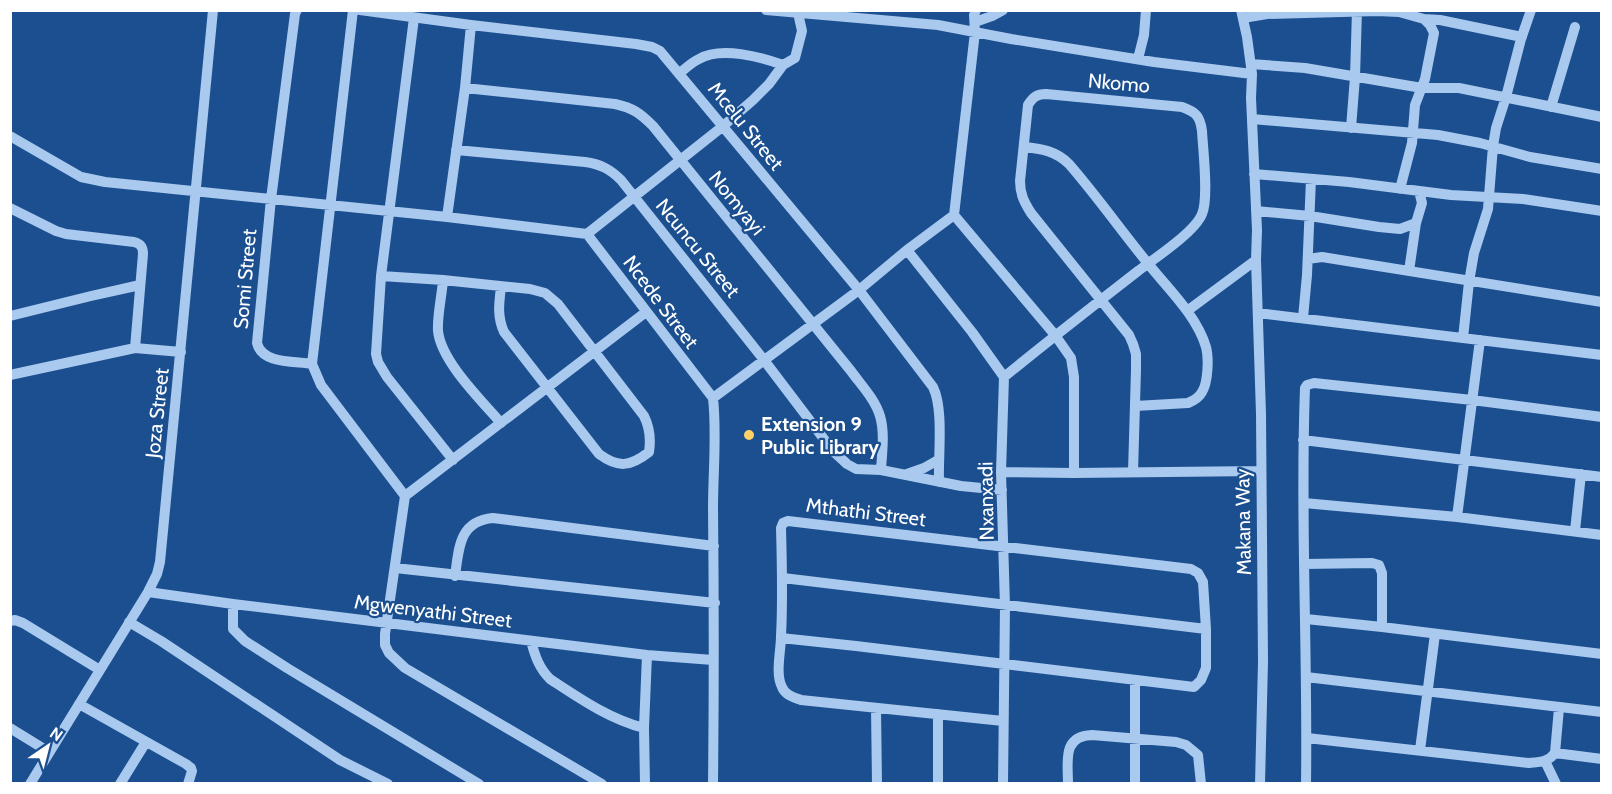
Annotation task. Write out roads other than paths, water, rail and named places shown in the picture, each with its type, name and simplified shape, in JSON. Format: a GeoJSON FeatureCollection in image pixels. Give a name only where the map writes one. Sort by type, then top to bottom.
{"type":"FeatureCollection","features":[{"type":"Feature","properties":{"kind":"street","name":"Joza Street"},"geometry":{"type":"LineString","coordinates":[[30,783],[157,574],[162,552],[213,10]]}},
{"type":"Feature","properties":{"kind":"street","name":"Somi Street"},"geometry":{"type":"LineString","coordinates":[[297,10],[270,199],[258,335],[259,348],[264,355],[275,359],[312,364]]}},
{"type":"Feature","properties":{"kind":"street"},"geometry":{"type":"LineString","coordinates":[[353,10],[312,364],[321,385],[405,496],[386,623],[385,645],[389,653],[405,668],[602,783]]}},
{"type":"Feature","properties":{"kind":"street","name":"Mcelu Street"},"geometry":{"type":"LineString","coordinates":[[360,10],[652,46],[660,51],[859,290],[935,392],[939,409],[939,482]]}},
{"type":"Feature","properties":{"kind":"street"},"geometry":{"type":"LineString","coordinates":[[766,10],[938,25],[975,22],[1003,10]]}},
{"type":"Feature","properties":{"kind":"street"},"geometry":{"type":"LineString","coordinates":[[1138,59],[1144,35],[1146,10]]}},
{"type":"Feature","properties":{"kind":"street"},"geometry":{"type":"LineString","coordinates":[[1463,338],[1474,254],[1490,197],[1496,128],[1531,10]]}},
{"type":"Feature","properties":{"kind":"street"},"geometry":{"type":"LineString","coordinates":[[1351,128],[1356,77],[1357,11]]}},
{"type":"Feature","properties":{"kind":"street"},"geometry":{"type":"LineString","coordinates":[[1242,14],[1389,11],[1424,19],[1442,15],[1522,37]]}},
{"type":"Feature","properties":{"kind":"street"},"geometry":{"type":"LineString","coordinates":[[10,136],[81,177],[138,186],[196,190],[587,234],[722,127],[769,84],[783,65],[795,58],[802,30],[791,12]]}},
{"type":"Feature","properties":{"kind":"street","name":"Makana Way"},"geometry":{"type":"LineString","coordinates":[[1242,14],[1251,69],[1256,211],[1263,662],[1260,783]]}},
{"type":"Feature","properties":{"kind":"street"},"geometry":{"type":"LineString","coordinates":[[1400,189],[1413,143],[1415,105],[1425,79],[1434,33],[1442,15]]}},
{"type":"Feature","properties":{"kind":"street"},"geometry":{"type":"LineString","coordinates":[[414,18],[381,276],[375,346],[378,363],[387,377],[453,460]]}},
{"type":"Feature","properties":{"kind":"street"},"geometry":{"type":"LineString","coordinates":[[1424,19],[1434,33]]}},
{"type":"Feature","properties":{"kind":"street"},"geometry":{"type":"LineString","coordinates":[[975,22],[1138,59],[1251,69],[1305,68],[1422,88],[1459,88],[1602,117]]}},
{"type":"Feature","properties":{"kind":"street"},"geometry":{"type":"LineString","coordinates":[[975,22],[954,215],[1065,348],[1073,366],[1074,473]]}},
{"type":"Feature","properties":{"kind":"street"},"geometry":{"type":"LineString","coordinates":[[447,217],[465,88],[471,25]]}},
{"type":"Feature","properties":{"kind":"street"},"geometry":{"type":"LineString","coordinates":[[1551,107],[1575,27]]}},
{"type":"Feature","properties":{"kind":"street"},"geometry":{"type":"LineString","coordinates":[[680,73],[699,58],[719,53],[752,56],[783,65]]}},
{"type":"Feature","properties":{"kind":"street","name":"Nomyayi"},"geometry":{"type":"LineString","coordinates":[[465,88],[596,101],[627,106],[640,113],[871,398],[879,414],[882,440],[881,470]]}},
{"type":"Feature","properties":{"kind":"street","name":"Nkomo"},"geometry":{"type":"LineString","coordinates":[[1004,377],[1188,232],[1204,211],[1202,131],[1201,121],[1196,114],[1182,107],[1039,94],[1030,100],[1028,105],[1020,189],[1024,202],[1100,300]]}},
{"type":"Feature","properties":{"kind":"street"},"geometry":{"type":"LineString","coordinates":[[1252,119],[1438,135],[1493,146],[1530,157],[1602,169]]}},
{"type":"Feature","properties":{"kind":"street"},"geometry":{"type":"LineString","coordinates":[[1025,147],[1047,150],[1064,159],[1080,176],[1187,311],[1200,333],[1206,348],[1208,365],[1202,393],[1188,403],[1135,406]]}},
{"type":"Feature","properties":{"kind":"street","name":"Ncuncu Street"},"geometry":{"type":"LineString","coordinates":[[456,150],[593,163],[614,173],[764,360],[833,452],[856,469],[881,470]]}},
{"type":"Feature","properties":{"kind":"street"},"geometry":{"type":"LineString","coordinates":[[1254,174],[1349,182],[1451,195],[1523,199],[1602,211]]}},
{"type":"Feature","properties":{"kind":"street"},"geometry":{"type":"LineString","coordinates":[[1303,318],[1311,180]]}},
{"type":"Feature","properties":{"kind":"street"},"geometry":{"type":"LineString","coordinates":[[1409,271],[1416,223],[1422,203],[1419,191]]}},
{"type":"Feature","properties":{"kind":"street"},"geometry":{"type":"LineString","coordinates":[[10,208],[66,234],[134,242],[143,247],[135,348]]}},
{"type":"Feature","properties":{"kind":"street"},"geometry":{"type":"LineString","coordinates":[[1256,211],[1400,229],[1416,223]]}},
{"type":"Feature","properties":{"kind":"street"},"geometry":{"type":"LineString","coordinates":[[713,783],[715,603],[712,398],[859,290],[954,215]]}},
{"type":"Feature","properties":{"kind":"street","name":"Ncede Street"},"geometry":{"type":"LineString","coordinates":[[587,234],[712,398]]}},
{"type":"Feature","properties":{"kind":"street"},"geometry":{"type":"LineString","coordinates":[[907,250],[972,332],[1004,377]]}},
{"type":"Feature","properties":{"kind":"street"},"geometry":{"type":"LineString","coordinates":[[1308,259],[1322,257],[1602,302]]}},
{"type":"Feature","properties":{"kind":"street"},"geometry":{"type":"LineString","coordinates":[[1187,311],[1256,260]]}},
{"type":"Feature","properties":{"kind":"street"},"geometry":{"type":"LineString","coordinates":[[381,276],[530,289],[545,293],[558,304],[644,416],[648,423],[650,436],[649,452],[639,460],[628,464],[616,464],[598,454],[511,342],[500,324],[501,287]]}},
{"type":"Feature","properties":{"kind":"street"},"geometry":{"type":"LineString","coordinates":[[443,280],[438,330],[443,348],[458,372],[501,423]]}},
{"type":"Feature","properties":{"kind":"street"},"geometry":{"type":"LineString","coordinates":[[10,316],[140,285]]}},
{"type":"Feature","properties":{"kind":"street"},"geometry":{"type":"LineString","coordinates":[[1100,300],[1129,335],[1135,349],[1133,472]]}},
{"type":"Feature","properties":{"kind":"street"},"geometry":{"type":"LineString","coordinates":[[405,496],[646,312]]}},
{"type":"Feature","properties":{"kind":"street"},"geometry":{"type":"LineString","coordinates":[[1258,313],[1602,355]]}},
{"type":"Feature","properties":{"kind":"street"},"geometry":{"type":"LineString","coordinates":[[1457,517],[1480,340]]}},
{"type":"Feature","properties":{"kind":"street"},"geometry":{"type":"LineString","coordinates":[[10,375],[135,348],[181,351]]}},
{"type":"Feature","properties":{"kind":"street","name":"Nxanxadi"},"geometry":{"type":"LineString","coordinates":[[1003,783],[1004,377]]}},
{"type":"Feature","properties":{"kind":"street"},"geometry":{"type":"LineString","coordinates":[[1306,783],[1303,440],[1305,388],[1310,383],[1472,400],[1602,417]]}},
{"type":"Feature","properties":{"kind":"street"},"geometry":{"type":"LineString","coordinates":[[1303,440],[1602,477]]}},
{"type":"Feature","properties":{"kind":"street"},"geometry":{"type":"LineString","coordinates":[[906,474],[938,460]]}},
{"type":"Feature","properties":{"kind":"street"},"geometry":{"type":"LineString","coordinates":[[881,470],[961,486],[1002,490]]}},
{"type":"Feature","properties":{"kind":"street"},"geometry":{"type":"LineString","coordinates":[[1002,472],[1261,471]]}},
{"type":"Feature","properties":{"kind":"street"},"geometry":{"type":"LineString","coordinates":[[1575,531],[1581,474]]}},
{"type":"Feature","properties":{"kind":"street"},"geometry":{"type":"LineString","coordinates":[[1304,503],[1457,517],[1602,535]]}},
{"type":"Feature","properties":{"kind":"street"},"geometry":{"type":"LineString","coordinates":[[455,576],[458,551],[464,535],[474,523],[492,518],[714,546]]}},
{"type":"Feature","properties":{"kind":"street","name":"Mthathi Street"},"geometry":{"type":"LineString","coordinates":[[1003,721],[801,700],[786,694],[780,685],[779,663],[783,578],[781,528],[783,523],[788,521],[1191,569],[1198,573],[1203,582],[1206,629]]}},
{"type":"Feature","properties":{"kind":"street"},"geometry":{"type":"LineString","coordinates":[[1304,564],[1372,563],[1379,565],[1382,573],[1382,627]]}},
{"type":"Feature","properties":{"kind":"street"},"geometry":{"type":"LineString","coordinates":[[395,568],[715,603]]}},
{"type":"Feature","properties":{"kind":"street"},"geometry":{"type":"LineString","coordinates":[[781,638],[1194,687],[1204,675],[1206,668],[1206,629],[783,578]]}},
{"type":"Feature","properties":{"kind":"street","name":"Mgwenyathi Street"},"geometry":{"type":"LineString","coordinates":[[148,592],[647,655],[713,660]]}},
{"type":"Feature","properties":{"kind":"street"},"geometry":{"type":"LineString","coordinates":[[233,604],[233,629],[245,641],[479,783]]}},
{"type":"Feature","properties":{"kind":"street"},"geometry":{"type":"LineString","coordinates":[[1306,619],[1602,654]]}},
{"type":"Feature","properties":{"kind":"street"},"geometry":{"type":"LineString","coordinates":[[10,621],[23,623],[100,670]]}},
{"type":"Feature","properties":{"kind":"street"},"geometry":{"type":"LineString","coordinates":[[129,622],[340,760],[388,783]]}},
{"type":"Feature","properties":{"kind":"street"},"geometry":{"type":"LineString","coordinates":[[1420,750],[1435,634]]}},
{"type":"Feature","properties":{"kind":"street"},"geometry":{"type":"LineString","coordinates":[[531,641],[539,665],[550,679],[618,721],[644,728]]}},
{"type":"Feature","properties":{"kind":"street"},"geometry":{"type":"LineString","coordinates":[[645,783],[644,728],[647,655]]}},
{"type":"Feature","properties":{"kind":"street"},"geometry":{"type":"LineString","coordinates":[[1306,678],[1602,712]]}},
{"type":"Feature","properties":{"kind":"street"},"geometry":{"type":"LineString","coordinates":[[1135,783],[1136,680]]}},
{"type":"Feature","properties":{"kind":"street"},"geometry":{"type":"LineString","coordinates":[[79,704],[191,768],[192,775],[188,783]]}},
{"type":"Feature","properties":{"kind":"street"},"geometry":{"type":"LineString","coordinates":[[876,708],[877,783]]}},
{"type":"Feature","properties":{"kind":"street"},"geometry":{"type":"LineString","coordinates":[[1555,753],[1558,708]]}},
{"type":"Feature","properties":{"kind":"street"},"geometry":{"type":"LineString","coordinates":[[938,714],[938,783]]}},
{"type":"Feature","properties":{"kind":"street"},"geometry":{"type":"LineString","coordinates":[[10,728],[49,752]]}},
{"type":"Feature","properties":{"kind":"street"},"geometry":{"type":"LineString","coordinates":[[1068,783],[1068,749],[1079,737],[1092,735],[1176,742],[1186,745],[1198,755],[1200,783]]}},
{"type":"Feature","properties":{"kind":"street"},"geometry":{"type":"LineString","coordinates":[[1307,738],[1529,763],[1545,761],[1555,753],[1602,759]]}},
{"type":"Feature","properties":{"kind":"street"},"geometry":{"type":"LineString","coordinates":[[120,783],[146,742]]}},
{"type":"Feature","properties":{"kind":"street"},"geometry":{"type":"LineString","coordinates":[[1545,761],[1556,783]]}},
{"type":"Feature","properties":{"kind":"place","name":"Extension 9 Public Library"},"geometry":{"type":"Point","coordinates":[749,435]}}]}
